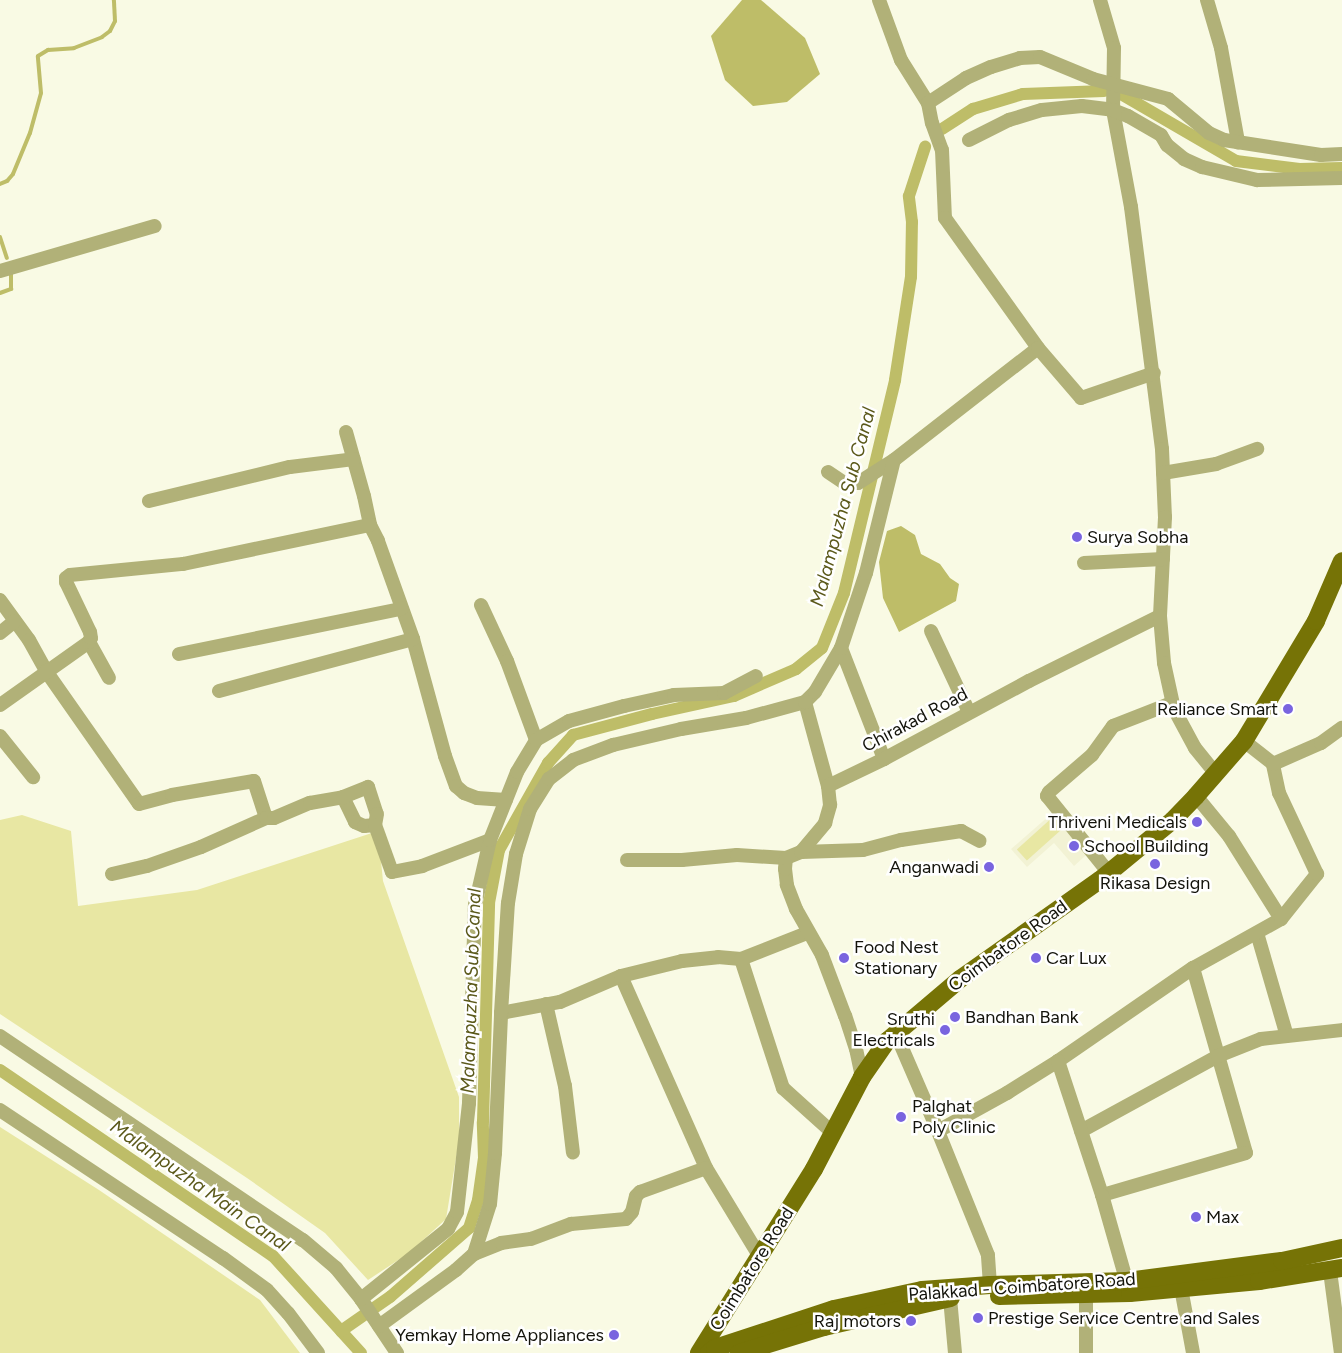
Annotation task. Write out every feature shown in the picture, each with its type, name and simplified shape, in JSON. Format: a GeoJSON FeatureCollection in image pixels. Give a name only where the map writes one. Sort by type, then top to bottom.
{"type":"FeatureCollection","features":[{"type":"Feature","properties":{"kind":"main road","name":"Coimbatore Road"},"geometry":{"type":"LineString","coordinates":[[699,1353],[814,1169],[862,1078],[887,1041],[960,979],[1108,873],[1173,820],[1196,796],[1244,741],[1316,621],[1342,561]]}},
{"type":"Feature","properties":{"kind":"main road","name":"Palakkad - Coimbatore Road"},"geometry":{"type":"LineString","coordinates":[[709,1353],[715,1348],[834,1309],[922,1290],[990,1285],[1181,1288],[1258,1273],[1282,1262],[1342,1248]]}},
{"type":"Feature","properties":{"kind":"main road","name":"Palakkad - Coimbatore Road"},"geometry":{"type":"LineString","coordinates":[[740,1353],[824,1327],[950,1298],[1086,1296],[1128,1287],[1258,1273],[1336,1269]]}},
{"type":"Feature","properties":{"kind":"street"},"geometry":{"type":"LineString","coordinates":[[879,0],[901,60],[928,103],[932,123],[942,150],[945,218],[1038,348],[1081,398],[1154,373]]}},
{"type":"Feature","properties":{"kind":"street"},"geometry":{"type":"LineString","coordinates":[[1100,0],[1114,48],[1113,110],[1131,207],[1154,373],[1163,473],[1163,559],[1160,616],[1164,664],[1174,709],[1195,748],[1215,773]]}},
{"type":"Feature","properties":{"kind":"street"},"geometry":{"type":"LineString","coordinates":[[1208,0],[1221,48],[1238,142]]}},
{"type":"Feature","properties":{"kind":"street"},"geometry":{"type":"LineString","coordinates":[[928,103],[966,78],[1020,58],[1040,57],[1093,78],[1168,99],[1209,133],[1224,140],[1321,155],[1342,154]]}},
{"type":"Feature","properties":{"kind":"street"},"geometry":{"type":"LineString","coordinates":[[969,140],[1009,120],[1042,110],[1082,106],[1113,110],[1147,126],[1161,135],[1167,145],[1184,159],[1202,167],[1257,180],[1342,178]]}},
{"type":"Feature","properties":{"kind":"street"},"geometry":{"type":"LineString","coordinates":[[0,271],[155,226]]}},
{"type":"Feature","properties":{"kind":"street"},"geometry":{"type":"LineString","coordinates":[[828,472],[843,482],[858,483],[894,460],[1038,348]]}},
{"type":"Feature","properties":{"kind":"street"},"geometry":{"type":"LineString","coordinates":[[346,432],[370,526],[378,541],[413,639],[445,756],[456,786],[464,793],[477,798],[506,800]]}},
{"type":"Feature","properties":{"kind":"street"},"geometry":{"type":"LineString","coordinates":[[1163,473],[1216,464],[1257,449]]}},
{"type":"Feature","properties":{"kind":"street"},"geometry":{"type":"LineString","coordinates":[[149,501],[290,467],[354,459]]}},
{"type":"Feature","properties":{"kind":"street"},"geometry":{"type":"LineString","coordinates":[[474,1254],[490,1204],[495,1153],[500,1013],[508,903],[516,854],[530,809],[549,779],[573,760],[613,745],[681,728],[746,718],[805,702],[819,687],[841,648],[866,573],[894,460]]}},
{"type":"Feature","properties":{"kind":"street"},"geometry":{"type":"LineString","coordinates":[[0,705],[89,642],[91,638],[90,632],[66,582],[66,578],[70,575],[182,564],[370,526]]}},
{"type":"Feature","properties":{"kind":"street"},"geometry":{"type":"LineString","coordinates":[[1084,564],[1163,559]]}},
{"type":"Feature","properties":{"kind":"street"},"geometry":{"type":"LineString","coordinates":[[0,600],[46,671],[139,804],[172,795],[254,781],[266,818]]}},
{"type":"Feature","properties":{"kind":"street"},"geometry":{"type":"LineString","coordinates":[[481,605],[507,661],[536,740]]}},
{"type":"Feature","properties":{"kind":"street"},"geometry":{"type":"LineString","coordinates":[[179,654],[402,609]]}},
{"type":"Feature","properties":{"kind":"street","name":"Chirakad Road"},"geometry":{"type":"LineString","coordinates":[[828,786],[1160,616]]}},
{"type":"Feature","properties":{"kind":"street"},"geometry":{"type":"LineString","coordinates":[[0,633],[15,621]]}},
{"type":"Feature","properties":{"kind":"street"},"geometry":{"type":"LineString","coordinates":[[931,631],[970,712]]}},
{"type":"Feature","properties":{"kind":"street"},"geometry":{"type":"LineString","coordinates":[[219,691],[413,639]]}},
{"type":"Feature","properties":{"kind":"street"},"geometry":{"type":"LineString","coordinates":[[89,642],[109,678]]}},
{"type":"Feature","properties":{"kind":"street"},"geometry":{"type":"LineString","coordinates":[[841,648],[884,759]]}},
{"type":"Feature","properties":{"kind":"street"},"geometry":{"type":"LineString","coordinates":[[361,1299],[448,1229],[457,1212],[469,1103],[475,905],[490,840],[517,772],[536,740],[569,721],[674,695],[724,693],[756,676]]}},
{"type":"Feature","properties":{"kind":"street"},"geometry":{"type":"LineString","coordinates":[[801,852],[825,823],[830,805],[828,786],[805,702]]}},
{"type":"Feature","properties":{"kind":"street"},"geometry":{"type":"LineString","coordinates":[[1108,873],[1047,796],[1049,792],[1092,755],[1113,726],[1172,703]]}},
{"type":"Feature","properties":{"kind":"street"},"geometry":{"type":"LineString","coordinates":[[1274,764],[1321,743],[1342,728]]}},
{"type":"Feature","properties":{"kind":"street"},"geometry":{"type":"LineString","coordinates":[[0,736],[33,777]]}},
{"type":"Feature","properties":{"kind":"street"},"geometry":{"type":"LineString","coordinates":[[938,1131],[1007,1093],[1058,1061],[1217,953],[1281,919],[1317,874],[1279,793],[1274,764],[1244,741]]}},
{"type":"Feature","properties":{"kind":"street"},"geometry":{"type":"LineString","coordinates":[[112,874],[147,866],[201,847],[266,818],[274,818],[310,803],[344,797],[368,787],[377,814],[376,825],[392,872],[422,866],[490,840]]}},
{"type":"Feature","properties":{"kind":"street"},"geometry":{"type":"LineString","coordinates":[[1196,796],[1229,836],[1281,919]]}},
{"type":"Feature","properties":{"kind":"street"},"geometry":{"type":"LineString","coordinates":[[344,797],[355,822],[364,826],[376,825]]}},
{"type":"Feature","properties":{"kind":"street"},"geometry":{"type":"LineString","coordinates":[[627,860],[682,860],[737,856],[786,858],[801,852],[863,850],[901,840],[961,831],[980,840]]}},
{"type":"Feature","properties":{"kind":"street"},"geometry":{"type":"LineString","coordinates":[[786,858],[787,885],[807,933],[822,955],[856,1049],[862,1078]]}},
{"type":"Feature","properties":{"kind":"street"},"geometry":{"type":"LineString","coordinates":[[500,1013],[560,1002],[621,976],[682,962],[718,957],[741,959],[807,933]]}},
{"type":"Feature","properties":{"kind":"street"},"geometry":{"type":"LineString","coordinates":[[1257,933],[1286,1036]]}},
{"type":"Feature","properties":{"kind":"street"},"geometry":{"type":"LineString","coordinates":[[741,959],[783,1088],[833,1133]]}},
{"type":"Feature","properties":{"kind":"street"},"geometry":{"type":"LineString","coordinates":[[1102,1195],[1246,1153],[1194,968]]}},
{"type":"Feature","properties":{"kind":"street"},"geometry":{"type":"LineString","coordinates":[[621,976],[706,1168],[760,1257]]}},
{"type":"Feature","properties":{"kind":"street"},"geometry":{"type":"LineString","coordinates":[[546,1004],[565,1086],[573,1154]]}},
{"type":"Feature","properties":{"kind":"street"},"geometry":{"type":"LineString","coordinates":[[1081,1131],[1218,1056],[1261,1039],[1342,1030]]}},
{"type":"Feature","properties":{"kind":"street"},"geometry":{"type":"LineString","coordinates":[[896,1034],[988,1255],[990,1285]]}},
{"type":"Feature","properties":{"kind":"street"},"geometry":{"type":"LineString","coordinates":[[0,1036],[303,1240],[336,1268],[361,1299],[397,1353]]}},
{"type":"Feature","properties":{"kind":"street"},"geometry":{"type":"LineString","coordinates":[[1058,1061],[1102,1195],[1128,1287]]}},
{"type":"Feature","properties":{"kind":"street"},"geometry":{"type":"LineString","coordinates":[[0,1110],[223,1258],[266,1290],[288,1313],[318,1353]]}},
{"type":"Feature","properties":{"kind":"street"},"geometry":{"type":"LineString","coordinates":[[379,1326],[456,1270],[474,1254],[501,1243],[531,1239],[571,1224],[626,1218],[632,1212],[633,1200],[640,1192],[706,1168]]}},
{"type":"Feature","properties":{"kind":"street"},"geometry":{"type":"LineString","coordinates":[[1336,1269],[1341,1353]]}},
{"type":"Feature","properties":{"kind":"street"},"geometry":{"type":"LineString","coordinates":[[1181,1288],[1193,1353]]}},
{"type":"Feature","properties":{"kind":"street"},"geometry":{"type":"LineString","coordinates":[[1086,1296],[1086,1353]]}},
{"type":"Feature","properties":{"kind":"street"},"geometry":{"type":"LineString","coordinates":[[950,1298],[956,1353]]}},
{"type":"Feature","properties":{"kind":"shaded area"},"geometry":{"type":"Polygon","coordinates":[[[742,0],[761,0],[805,38],[820,74],[787,102],[753,106],[725,80],[711,36],[742,0]]]}},
{"type":"Feature","properties":{"kind":"shaded area"},"geometry":{"type":"Polygon","coordinates":[[[901,526],[915,535],[921,554],[940,564],[950,578],[959,584],[956,601],[899,632],[883,598],[879,562],[887,531],[901,526]]]}},
{"type":"Feature","properties":{"kind":"shaded area"},"geometry":{"type":"Polygon","coordinates":[[[1058,808],[1094,848],[1074,866],[1054,843],[1027,867],[1011,849],[1058,808]]]}},
{"type":"Feature","properties":{"kind":"shaded area"},"geometry":{"type":"Polygon","coordinates":[[[22,815],[71,831],[78,906],[197,890],[378,831],[383,881],[459,1097],[459,1140],[446,1219],[409,1253],[368,1280],[325,1233],[247,1178],[0,1014],[0,820],[22,815]]]}},
{"type":"Feature","properties":{"kind":"shaded area"},"geometry":{"type":"Polygon","coordinates":[[[1054,816],[1064,827],[1027,861],[1017,849],[1054,816]]]}},
{"type":"Feature","properties":{"kind":"shaded area"},"geometry":{"type":"Polygon","coordinates":[[[0,1127],[99,1190],[260,1300],[300,1353],[0,1353],[0,1127]]]}},
{"type":"Feature","properties":{"kind":"waterway"},"geometry":{"type":"LineString","coordinates":[[0,184],[7,181],[13,174],[30,133],[41,93],[38,56],[48,50],[74,48],[102,37],[110,31],[115,21],[114,0]]}},
{"type":"Feature","properties":{"kind":"waterway","name":"Malampuzha Sub Canal"},"geometry":{"type":"LineString","coordinates":[[942,129],[973,109],[1023,94],[1104,91]]}},
{"type":"Feature","properties":{"kind":"waterway","name":"Malampuzha Sub Canal"},"geometry":{"type":"LineString","coordinates":[[1121,94],[1236,161],[1299,169],[1342,168]]}},
{"type":"Feature","properties":{"kind":"waterway","name":"Malampuzha Sub Canal"},"geometry":{"type":"LineString","coordinates":[[341,1331],[390,1297],[469,1228],[478,1200],[484,1158],[483,1122],[489,903],[499,850],[548,763],[573,735],[652,714],[734,696],[796,669],[822,648],[844,593],[895,380],[911,277],[912,222],[909,196],[925,147]]}},
{"type":"Feature","properties":{"kind":"waterway"},"geometry":{"type":"LineString","coordinates":[[0,237],[7,258]]}},
{"type":"Feature","properties":{"kind":"waterway"},"geometry":{"type":"LineString","coordinates":[[0,293],[11,289],[11,271]]}},
{"type":"Feature","properties":{"kind":"waterway","name":"Malampuzha Main Canal"},"geometry":{"type":"LineString","coordinates":[[0,1070],[273,1256],[361,1353]]}},
{"type":"Feature","properties":{"kind":"place","name":"Surya Sobha"},"geometry":{"type":"Point","coordinates":[1077,537]}},
{"type":"Feature","properties":{"kind":"place","name":"Reliance Smart"},"geometry":{"type":"Point","coordinates":[1288,709]}},
{"type":"Feature","properties":{"kind":"place","name":"Thriveni Medicals"},"geometry":{"type":"Point","coordinates":[1197,822]}},
{"type":"Feature","properties":{"kind":"place","name":"School Building"},"geometry":{"type":"Point","coordinates":[1074,846]}},
{"type":"Feature","properties":{"kind":"place","name":"Rikasa Design"},"geometry":{"type":"Point","coordinates":[1155,864]}},
{"type":"Feature","properties":{"kind":"place","name":"Anganwadi"},"geometry":{"type":"Point","coordinates":[989,867]}},
{"type":"Feature","properties":{"kind":"place","name":"Food Nest Stationary"},"geometry":{"type":"Point","coordinates":[844,958]}},
{"type":"Feature","properties":{"kind":"place","name":"Car Lux"},"geometry":{"type":"Point","coordinates":[1036,958]}},
{"type":"Feature","properties":{"kind":"place","name":"Bandhan Bank"},"geometry":{"type":"Point","coordinates":[955,1017]}},
{"type":"Feature","properties":{"kind":"place","name":"Sruthi Electricals"},"geometry":{"type":"Point","coordinates":[945,1030]}},
{"type":"Feature","properties":{"kind":"place","name":"Palghat Poly Clinic"},"geometry":{"type":"Point","coordinates":[901,1117]}},
{"type":"Feature","properties":{"kind":"place","name":"Max"},"geometry":{"type":"Point","coordinates":[1196,1217]}},
{"type":"Feature","properties":{"kind":"place","name":"Prestige Service Centre and Sales"},"geometry":{"type":"Point","coordinates":[978,1318]}},
{"type":"Feature","properties":{"kind":"place","name":"Raj motors"},"geometry":{"type":"Point","coordinates":[911,1321]}},
{"type":"Feature","properties":{"kind":"place","name":"Yemkay Home Appliances"},"geometry":{"type":"Point","coordinates":[614,1335]}}]}
